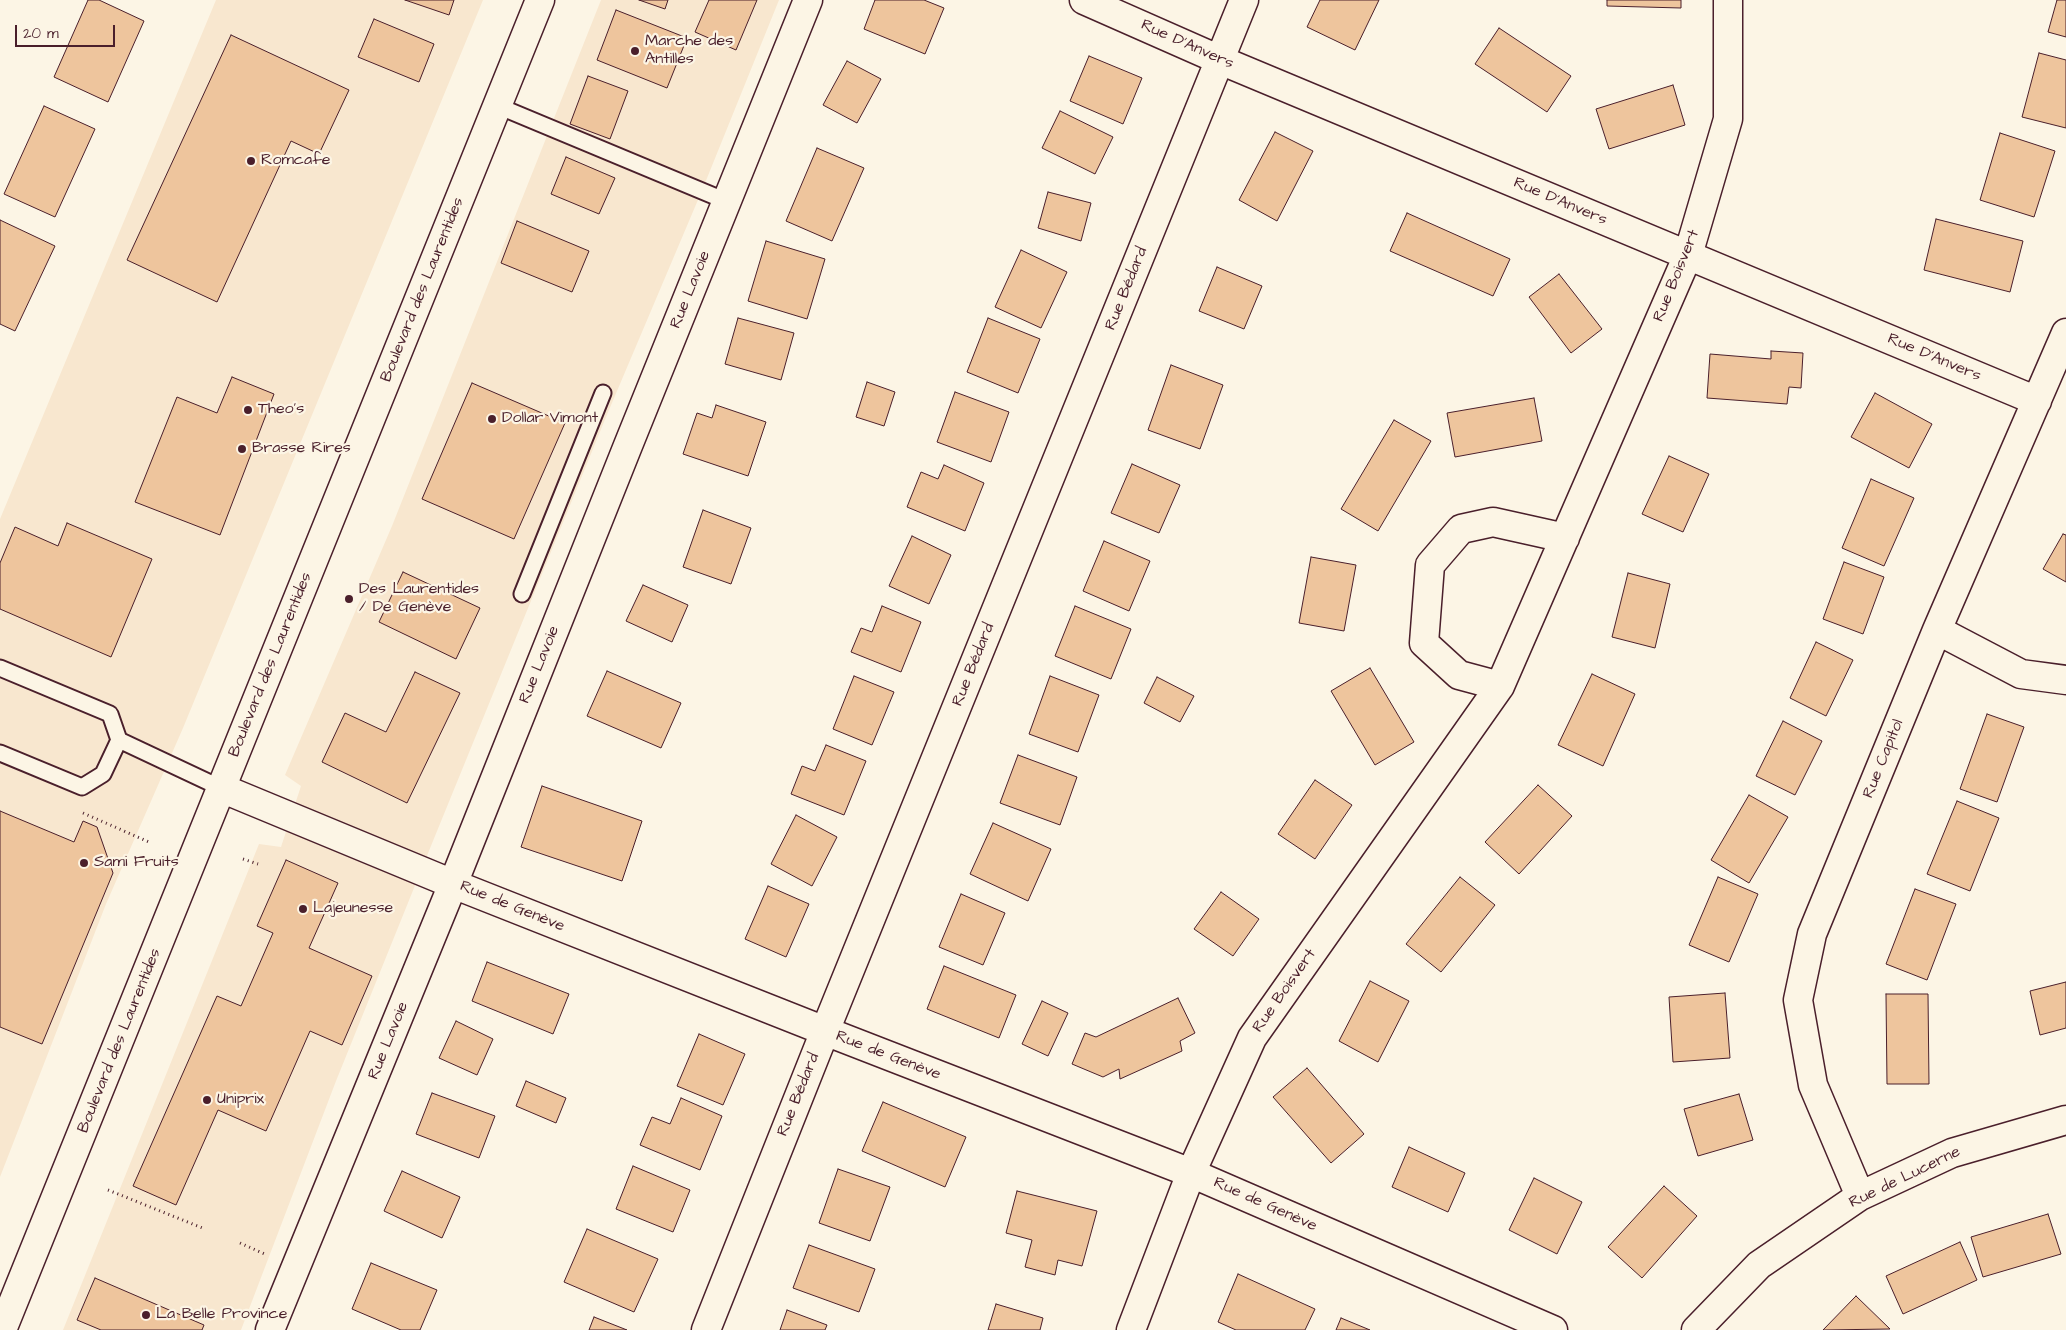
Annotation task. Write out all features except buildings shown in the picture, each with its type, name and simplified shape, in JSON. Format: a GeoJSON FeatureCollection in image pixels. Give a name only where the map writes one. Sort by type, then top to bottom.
{"type":"FeatureCollection","features":[{"type":"Feature","properties":{"kind":"street","name":"Boulevard des Laurentides"},"geometry":{"type":"LineString","coordinates":[[2,1330],[540,0]]}},
{"type":"Feature","properties":{"kind":"street","name":"Rue Lavoie"},"geometry":{"type":"LineString","coordinates":[[270,1330],[453,884],[808,0]]}},
{"type":"Feature","properties":{"kind":"street","name":"Rue D'Anvers"},"geometry":{"type":"LineString","coordinates":[[1084,0],[1220,60],[2037,401]]}},
{"type":"Feature","properties":{"kind":"street","name":"Rue Bédard"},"geometry":{"type":"LineString","coordinates":[[706,1330],[825,1031],[1244,0]]}},
{"type":"Feature","properties":{"kind":"street","name":"Rue Boisvert"},"geometry":{"type":"LineString","coordinates":[[1131,1330],[1191,1173],[1252,1038],[1500,686],[1688,255],[1728,119],[1728,0]]}},
{"type":"Feature","properties":{"kind":"street","name":"Rue Capitol"},"geometry":{"type":"LineString","coordinates":[[1860,1196],[1813,1085],[1798,1000],[1812,934],[1937,630],[2066,333]]}},
{"type":"Feature","properties":{"kind":"street"},"geometry":{"type":"LineString","coordinates":[[1500,686],[1459,675],[1424,644],[1430,565],[1462,529],[1493,522],[1564,538]]}},
{"type":"Feature","properties":{"kind":"street"},"geometry":{"type":"LineString","coordinates":[[1937,630],[2021,674],[2066,680]]}},
{"type":"Feature","properties":{"kind":"street","name":"Rue de Genève"},"geometry":{"type":"LineString","coordinates":[[221,788],[453,884],[1191,1173],[1553,1330]]}},
{"type":"Feature","properties":{"kind":"street","name":"Rue de Lucerne"},"geometry":{"type":"LineString","coordinates":[[1696,1330],[1759,1265],[1860,1196],[1952,1153],[2066,1120]]}},
{"type":"Feature","properties":{"kind":"lane"},"geometry":{"type":"LineString","coordinates":[[498,106],[726,201]]}},
{"type":"Feature","properties":{"kind":"lane"},"geometry":{"type":"LineString","coordinates":[[522,594],[603,393]]}},
{"type":"Feature","properties":{"kind":"lane"},"geometry":{"type":"LineString","coordinates":[[0,668],[110,714],[119,740],[102,774],[82,787],[0,753]]}},
{"type":"Feature","properties":{"kind":"lane"},"geometry":{"type":"LineString","coordinates":[[119,740],[221,788]]}},
{"type":"Feature","properties":{"kind":"path"},"geometry":{"type":"LineString","coordinates":[[81,812],[149,842]]}},
{"type":"Feature","properties":{"kind":"path"},"geometry":{"type":"LineString","coordinates":[[243,859],[258,864]]}},
{"type":"Feature","properties":{"kind":"path"},"geometry":{"type":"LineString","coordinates":[[108,1190],[205,1229]]}},
{"type":"Feature","properties":{"kind":"path"},"geometry":{"type":"LineString","coordinates":[[240,1243],[275,1258]]}},
{"type":"Feature","properties":{"kind":"shaded area"},"geometry":{"type":"Polygon","coordinates":[[[216,0],[483,0],[183,728],[106,904],[0,1177],[0,519],[216,0]]]}},
{"type":"Feature","properties":{"kind":"shaded area"},"geometry":{"type":"Polygon","coordinates":[[[601,0],[779,0],[435,836],[336,1081],[241,1330],[63,1330],[259,844],[281,847],[301,786],[285,775],[392,526],[601,0]]]}},
{"type":"Feature","properties":{"kind":"place","name":"Marche des Antilles"},"geometry":{"type":"Point","coordinates":[635,51]}},
{"type":"Feature","properties":{"kind":"place","name":"Romcafe"},"geometry":{"type":"Point","coordinates":[251,161]}},
{"type":"Feature","properties":{"kind":"place","name":"Theo's"},"geometry":{"type":"Point","coordinates":[248,410]}},
{"type":"Feature","properties":{"kind":"place","name":"Dollar Vimont"},"geometry":{"type":"Point","coordinates":[492,419]}},
{"type":"Feature","properties":{"kind":"place","name":"Brasse Rires"},"geometry":{"type":"Point","coordinates":[242,449]}},
{"type":"Feature","properties":{"kind":"place","name":"Des Laurentides / De Genève"},"geometry":{"type":"Point","coordinates":[349,599]}},
{"type":"Feature","properties":{"kind":"place","name":"Sami Fruits"},"geometry":{"type":"Point","coordinates":[84,863]}},
{"type":"Feature","properties":{"kind":"place","name":"Lajeunesse"},"geometry":{"type":"Point","coordinates":[303,909]}},
{"type":"Feature","properties":{"kind":"place","name":"Uniprix"},"geometry":{"type":"Point","coordinates":[207,1100]}},
{"type":"Feature","properties":{"kind":"place","name":"La Belle Province"},"geometry":{"type":"Point","coordinates":[146,1315]}}]}
